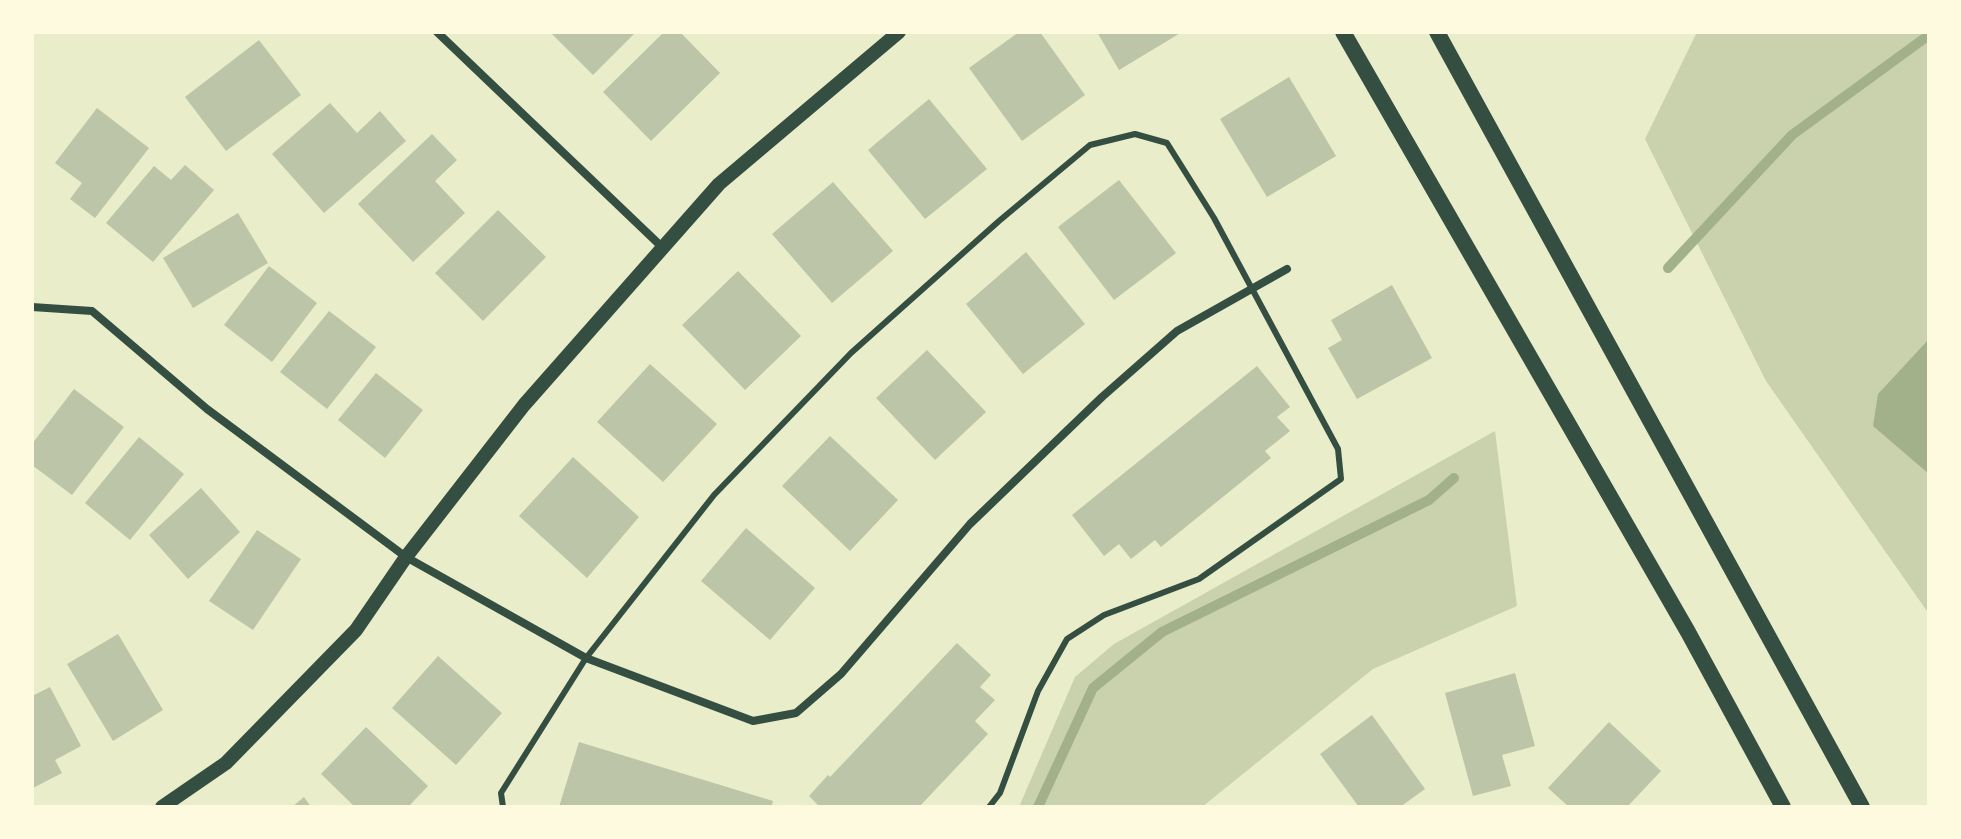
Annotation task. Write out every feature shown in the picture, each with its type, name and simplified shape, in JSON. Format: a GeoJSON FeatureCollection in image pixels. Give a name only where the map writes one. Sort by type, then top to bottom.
{"type":"FeatureCollection","features":[{"type":"Feature","properties":{"kind":"main road"},"geometry":{"type":"LineString","coordinates":[[1343,32],[1688,632],[1783,807]]}},
{"type":"Feature","properties":{"kind":"main road"},"geometry":{"type":"LineString","coordinates":[[1437,32],[1862,807]]}},
{"type":"Feature","properties":{"kind":"street"},"geometry":{"type":"LineString","coordinates":[[437,32],[663,248]]}},
{"type":"Feature","properties":{"kind":"street"},"geometry":{"type":"LineString","coordinates":[[162,807],[226,763],[356,630],[406,557],[524,405],[719,184],[899,32]]}},
{"type":"Feature","properties":{"kind":"street"},"geometry":{"type":"LineString","coordinates":[[32,307],[92,311],[207,409],[406,557],[586,658],[753,721],[796,713],[841,674],[970,524],[1102,397],[1177,331],[1287,269]]}},
{"type":"Feature","properties":{"kind":"lane"},"geometry":{"type":"LineString","coordinates":[[503,807],[501,793],[586,658],[714,495],[851,353],[1090,145],[1135,134],[1167,143],[1214,218],[1338,449],[1341,479],[1199,579],[1104,615],[1067,639],[1038,691],[1000,793],[989,807]]}},
{"type":"Feature","properties":{"kind":"shaded area"},"geometry":{"type":"Polygon","coordinates":[[[1697,32],[1929,32],[1929,614],[1766,381],[1645,139],[1697,32]]]}},
{"type":"Feature","properties":{"kind":"shaded area"},"geometry":{"type":"Polygon","coordinates":[[[1929,339],[1929,474],[1873,426],[1878,394],[1929,339]]]}},
{"type":"Feature","properties":{"kind":"shaded area"},"geometry":{"type":"Polygon","coordinates":[[[1495,431],[1517,606],[1373,669],[1202,807],[1019,807],[1075,677],[1114,644],[1495,431]]]}},
{"type":"Feature","properties":{"kind":"building"},"geometry":{"type":"Polygon","coordinates":[[[550,32],[636,32],[593,75],[550,32]]]}},
{"type":"Feature","properties":{"kind":"building"},"geometry":{"type":"Polygon","coordinates":[[[664,32],[680,32],[720,73],[651,141],[603,92],[664,32]]]}},
{"type":"Feature","properties":{"kind":"building"},"geometry":{"type":"Polygon","coordinates":[[[1019,32],[1040,32],[1085,95],[1022,141],[969,68],[1019,32]]]}},
{"type":"Feature","properties":{"kind":"building"},"geometry":{"type":"Polygon","coordinates":[[[1097,32],[1182,32],[1119,70],[1097,32]]]}},
{"type":"Feature","properties":{"kind":"building"},"geometry":{"type":"Polygon","coordinates":[[[259,40],[301,95],[226,151],[185,97],[259,40]]]}},
{"type":"Feature","properties":{"kind":"building"},"geometry":{"type":"Polygon","coordinates":[[[1289,77],[1336,156],[1267,197],[1220,119],[1289,77]]]}},
{"type":"Feature","properties":{"kind":"building"},"geometry":{"type":"Polygon","coordinates":[[[929,99],[987,169],[925,219],[868,150],[929,99]]]}},
{"type":"Feature","properties":{"kind":"building"},"geometry":{"type":"Polygon","coordinates":[[[330,103],[357,133],[380,111],[406,141],[324,213],[272,154],[330,103]]]}},
{"type":"Feature","properties":{"kind":"building"},"geometry":{"type":"Polygon","coordinates":[[[97,108],[149,148],[95,218],[70,199],[82,183],[55,163],[97,108]]]}},
{"type":"Feature","properties":{"kind":"building"},"geometry":{"type":"Polygon","coordinates":[[[432,134],[457,160],[435,181],[465,213],[413,262],[358,204],[432,134]]]}},
{"type":"Feature","properties":{"kind":"building"},"geometry":{"type":"Polygon","coordinates":[[[185,165],[214,190],[153,262],[106,223],[154,166],[171,180],[185,165]]]}},
{"type":"Feature","properties":{"kind":"building"},"geometry":{"type":"Polygon","coordinates":[[[1119,180],[1176,253],[1114,300],[1058,227],[1119,180]]]}},
{"type":"Feature","properties":{"kind":"building"},"geometry":{"type":"Polygon","coordinates":[[[833,182],[893,251],[832,303],[772,234],[833,182]]]}},
{"type":"Feature","properties":{"kind":"building"},"geometry":{"type":"Polygon","coordinates":[[[498,210],[546,257],[483,321],[435,273],[498,210]]]}},
{"type":"Feature","properties":{"kind":"building"},"geometry":{"type":"Polygon","coordinates":[[[238,213],[268,263],[193,308],[163,258],[238,213]]]}},
{"type":"Feature","properties":{"kind":"building"},"geometry":{"type":"Polygon","coordinates":[[[1026,252],[1085,324],[1023,374],[966,304],[1026,252]]]}},
{"type":"Feature","properties":{"kind":"building"},"geometry":{"type":"Polygon","coordinates":[[[269,266],[317,303],[272,362],[224,325],[269,266]]]}},
{"type":"Feature","properties":{"kind":"building"},"geometry":{"type":"Polygon","coordinates":[[[738,271],[801,336],[745,390],[682,325],[738,271]]]}},
{"type":"Feature","properties":{"kind":"building"},"geometry":{"type":"Polygon","coordinates":[[[1392,285],[1432,358],[1357,399],[1328,348],[1342,340],[1331,320],[1392,285]]]}},
{"type":"Feature","properties":{"kind":"building"},"geometry":{"type":"Polygon","coordinates":[[[329,311],[376,347],[327,409],[280,372],[329,311]]]}},
{"type":"Feature","properties":{"kind":"building"},"geometry":{"type":"Polygon","coordinates":[[[927,350],[986,412],[935,460],[876,398],[927,350]]]}},
{"type":"Feature","properties":{"kind":"building"},"geometry":{"type":"Polygon","coordinates":[[[650,364],[717,424],[663,482],[597,422],[650,364]]]}},
{"type":"Feature","properties":{"kind":"building"},"geometry":{"type":"Polygon","coordinates":[[[1257,366],[1290,407],[1277,417],[1290,431],[1265,451],[1271,458],[1161,547],[1155,540],[1131,559],[1119,544],[1104,556],[1072,515],[1257,366]]]}},
{"type":"Feature","properties":{"kind":"building"},"geometry":{"type":"Polygon","coordinates":[[[376,373],[423,410],[385,458],[338,420],[376,373]]]}},
{"type":"Feature","properties":{"kind":"building"},"geometry":{"type":"Polygon","coordinates":[[[74,389],[124,427],[72,495],[32,465],[32,444],[74,389]]]}},
{"type":"Feature","properties":{"kind":"building"},"geometry":{"type":"Polygon","coordinates":[[[830,436],[898,500],[850,551],[782,486],[830,436]]]}},
{"type":"Feature","properties":{"kind":"building"},"geometry":{"type":"Polygon","coordinates":[[[139,437],[184,474],[130,540],[85,503],[139,437]]]}},
{"type":"Feature","properties":{"kind":"building"},"geometry":{"type":"Polygon","coordinates":[[[573,457],[639,517],[587,578],[519,516],[573,457]]]}},
{"type":"Feature","properties":{"kind":"building"},"geometry":{"type":"Polygon","coordinates":[[[201,488],[240,532],[188,579],[149,535],[201,488]]]}},
{"type":"Feature","properties":{"kind":"building"},"geometry":{"type":"Polygon","coordinates":[[[746,528],[815,588],[770,640],[701,581],[746,528]]]}},
{"type":"Feature","properties":{"kind":"building"},"geometry":{"type":"Polygon","coordinates":[[[257,530],[301,559],[253,630],[209,601],[257,530]]]}},
{"type":"Feature","properties":{"kind":"building"},"geometry":{"type":"Polygon","coordinates":[[[118,634],[163,710],[113,741],[67,664],[118,634]]]}},
{"type":"Feature","properties":{"kind":"building"},"geometry":{"type":"Polygon","coordinates":[[[957,643],[991,675],[980,687],[995,700],[975,721],[988,734],[919,807],[820,807],[809,796],[957,643]]]}},
{"type":"Feature","properties":{"kind":"building"},"geometry":{"type":"Polygon","coordinates":[[[438,656],[502,713],[456,765],[392,708],[438,656]]]}},
{"type":"Feature","properties":{"kind":"building"},"geometry":{"type":"Polygon","coordinates":[[[1515,673],[1535,746],[1502,755],[1511,786],[1473,796],[1445,693],[1515,673]]]}},
{"type":"Feature","properties":{"kind":"building"},"geometry":{"type":"Polygon","coordinates":[[[50,687],[81,746],[55,760],[62,773],[33,788],[32,696],[50,687]]]}},
{"type":"Feature","properties":{"kind":"building"},"geometry":{"type":"Polygon","coordinates":[[[1372,715],[1425,789],[1400,807],[1359,807],[1320,754],[1372,715]]]}},
{"type":"Feature","properties":{"kind":"building"},"geometry":{"type":"Polygon","coordinates":[[[1609,722],[1661,771],[1627,807],[1569,807],[1548,788],[1609,722]]]}},
{"type":"Feature","properties":{"kind":"building"},"geometry":{"type":"Polygon","coordinates":[[[366,727],[428,786],[408,807],[355,807],[321,774],[366,727]]]}},
{"type":"Feature","properties":{"kind":"building"},"geometry":{"type":"Polygon","coordinates":[[[579,742],[773,801],[771,807],[559,807],[579,742]]]}},
{"type":"Feature","properties":{"kind":"building"},"geometry":{"type":"Polygon","coordinates":[[[304,797],[311,807],[292,807],[304,797]]]}},
{"type":"Feature","properties":{"kind":"waterway"},"geometry":{"type":"LineString","coordinates":[[1668,268],[1792,135],[1929,35]]}},
{"type":"Feature","properties":{"kind":"waterway"},"geometry":{"type":"LineString","coordinates":[[1038,807],[1093,688],[1162,632],[1429,500],[1454,478]]}}]}
